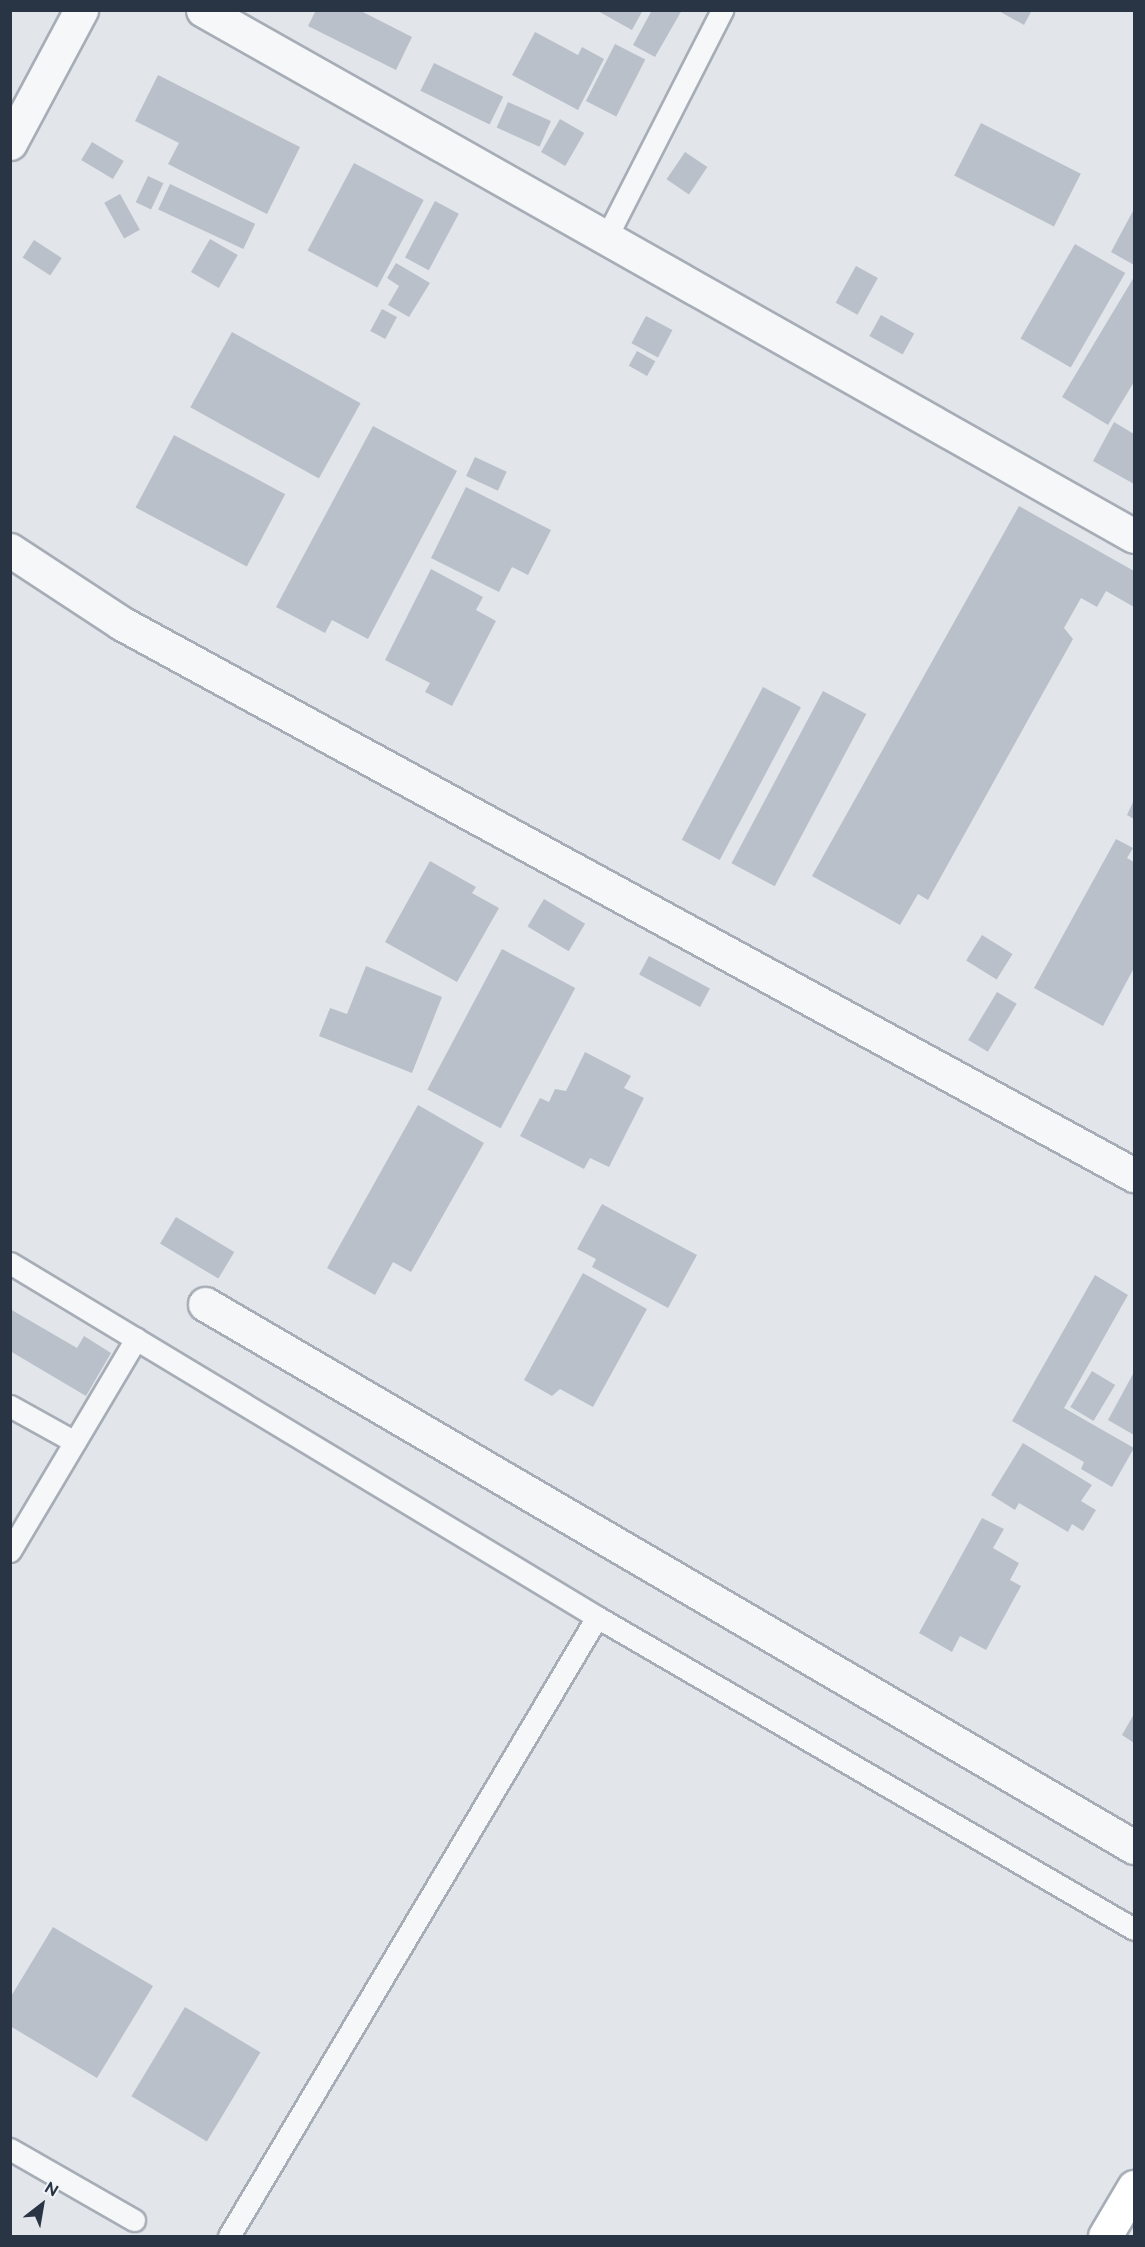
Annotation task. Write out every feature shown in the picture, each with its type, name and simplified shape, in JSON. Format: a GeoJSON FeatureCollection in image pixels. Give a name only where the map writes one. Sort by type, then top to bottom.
{"type":"FeatureCollection","features":[{"type":"Feature","properties":{"kind":"street"},"geometry":{"type":"LineString","coordinates":[[10,143],[81,10]]}},
{"type":"Feature","properties":{"kind":"street"},"geometry":{"type":"LineString","coordinates":[[203,10],[1134,536]]}},
{"type":"Feature","properties":{"kind":"street"},"geometry":{"type":"LineString","coordinates":[[10,550],[121,624],[1134,1175]]}},
{"type":"Feature","properties":{"kind":"street"},"geometry":{"type":"LineString","coordinates":[[205,1304],[1134,1847]]}},
{"type":"Feature","properties":{"kind":"street"},"geometry":{"type":"LineString","coordinates":[[1105,2236],[1134,2187]]}},
{"type":"Feature","properties":{"kind":"lane"},"geometry":{"type":"LineString","coordinates":[[607,237],[723,10]]}},
{"type":"Feature","properties":{"kind":"lane"},"geometry":{"type":"LineString","coordinates":[[10,1263],[597,1617],[1134,1929]]}},
{"type":"Feature","properties":{"kind":"lane"},"geometry":{"type":"LineString","coordinates":[[10,1551],[136,1339]]}},
{"type":"Feature","properties":{"kind":"lane"},"geometry":{"type":"LineString","coordinates":[[10,1406],[75,1442]]}},
{"type":"Feature","properties":{"kind":"lane"},"geometry":{"type":"LineString","coordinates":[[228,2236],[597,1617]]}},
{"type":"Feature","properties":{"kind":"lane"},"geometry":{"type":"LineString","coordinates":[[10,2149],[134,2220]]}},
{"type":"Feature","properties":{"kind":"building"},"geometry":{"type":"Polygon","coordinates":[[[316,10],[359,10],[412,37],[396,70],[308,26],[316,10]]]}},
{"type":"Feature","properties":{"kind":"building"},"geometry":{"type":"Polygon","coordinates":[[[596,10],[643,10],[632,30],[596,10]]]}},
{"type":"Feature","properties":{"kind":"building"},"geometry":{"type":"Polygon","coordinates":[[[652,10],[682,10],[655,57],[633,45],[652,10]]]}},
{"type":"Feature","properties":{"kind":"building"},"geometry":{"type":"Polygon","coordinates":[[[997,10],[1032,10],[1024,25],[997,10]]]}},
{"type":"Feature","properties":{"kind":"building"},"geometry":{"type":"Polygon","coordinates":[[[535,32],[578,55],[582,47],[604,59],[578,110],[512,75],[535,32]]]}},
{"type":"Feature","properties":{"kind":"building"},"geometry":{"type":"Polygon","coordinates":[[[615,44],[645,59],[616,116],[586,101],[615,44]]]}},
{"type":"Feature","properties":{"kind":"building"},"geometry":{"type":"Polygon","coordinates":[[[434,63],[503,97],[490,125],[420,91],[434,63]]]}},
{"type":"Feature","properties":{"kind":"building"},"geometry":{"type":"Polygon","coordinates":[[[158,75],[300,147],[267,214],[168,164],[179,143],[135,121],[158,75]]]}},
{"type":"Feature","properties":{"kind":"building"},"geometry":{"type":"Polygon","coordinates":[[[508,102],[551,121],[540,147],[497,128],[508,102]]]}},
{"type":"Feature","properties":{"kind":"building"},"geometry":{"type":"Polygon","coordinates":[[[560,119],[584,133],[565,166],[541,152],[560,119]]]}},
{"type":"Feature","properties":{"kind":"building"},"geometry":{"type":"Polygon","coordinates":[[[981,123],[1081,174],[1054,226],[954,176],[981,123]]]}},
{"type":"Feature","properties":{"kind":"building"},"geometry":{"type":"Polygon","coordinates":[[[92,142],[124,161],[113,179],[81,160],[92,142]]]}},
{"type":"Feature","properties":{"kind":"building"},"geometry":{"type":"Polygon","coordinates":[[[685,152],[707,167],[689,194],[667,179],[685,152]]]}},
{"type":"Feature","properties":{"kind":"building"},"geometry":{"type":"Polygon","coordinates":[[[354,163],[424,200],[377,288],[308,250],[354,163]]]}},
{"type":"Feature","properties":{"kind":"building"},"geometry":{"type":"Polygon","coordinates":[[[148,176],[163,183],[151,209],[136,202],[148,176]]]}},
{"type":"Feature","properties":{"kind":"building"},"geometry":{"type":"Polygon","coordinates":[[[170,184],[255,224],[243,249],[158,209],[170,184]]]}},
{"type":"Feature","properties":{"kind":"building"},"geometry":{"type":"Polygon","coordinates":[[[120,194],[140,230],[124,239],[104,203],[120,194]]]}},
{"type":"Feature","properties":{"kind":"building"},"geometry":{"type":"Polygon","coordinates":[[[435,201],[459,214],[429,270],[405,258],[435,201]]]}},
{"type":"Feature","properties":{"kind":"building"},"geometry":{"type":"Polygon","coordinates":[[[1134,209],[1134,265],[1111,252],[1134,209]]]}},
{"type":"Feature","properties":{"kind":"building"},"geometry":{"type":"Polygon","coordinates":[[[210,239],[238,255],[219,288],[191,272],[210,239]]]}},
{"type":"Feature","properties":{"kind":"building"},"geometry":{"type":"Polygon","coordinates":[[[34,240],[62,258],[50,276],[23,258],[34,240]]]}},
{"type":"Feature","properties":{"kind":"building"},"geometry":{"type":"Polygon","coordinates":[[[1075,244],[1125,273],[1071,367],[1020,338],[1075,244]]]}},
{"type":"Feature","properties":{"kind":"building"},"geometry":{"type":"Polygon","coordinates":[[[396,263],[430,283],[409,317],[388,305],[399,286],[387,278],[396,263]]]}},
{"type":"Feature","properties":{"kind":"building"},"geometry":{"type":"Polygon","coordinates":[[[856,266],[878,278],[858,315],[836,303],[856,266]]]}},
{"type":"Feature","properties":{"kind":"building"},"geometry":{"type":"Polygon","coordinates":[[[1134,277],[1134,382],[1108,425],[1062,397],[1134,277]]]}},
{"type":"Feature","properties":{"kind":"building"},"geometry":{"type":"Polygon","coordinates":[[[382,309],[397,317],[385,339],[370,331],[382,309]]]}},
{"type":"Feature","properties":{"kind":"building"},"geometry":{"type":"Polygon","coordinates":[[[881,315],[914,333],[903,354],[869,336],[881,315]]]}},
{"type":"Feature","properties":{"kind":"building"},"geometry":{"type":"Polygon","coordinates":[[[646,316],[672,330],[658,357],[631,343],[646,316]]]}},
{"type":"Feature","properties":{"kind":"building"},"geometry":{"type":"Polygon","coordinates":[[[232,332],[361,403],[319,478],[190,407],[232,332]]]}},
{"type":"Feature","properties":{"kind":"building"},"geometry":{"type":"Polygon","coordinates":[[[637,351],[655,361],[647,376],[629,366],[637,351]]]}},
{"type":"Feature","properties":{"kind":"building"},"geometry":{"type":"Polygon","coordinates":[[[1114,422],[1134,434],[1134,484],[1093,461],[1114,422]]]}},
{"type":"Feature","properties":{"kind":"building"},"geometry":{"type":"Polygon","coordinates":[[[373,426],[457,471],[368,639],[332,620],[325,633],[276,607],[373,426]]]}},
{"type":"Feature","properties":{"kind":"building"},"geometry":{"type":"Polygon","coordinates":[[[174,435],[285,494],[247,567],[136,507],[174,435]]]}},
{"type":"Feature","properties":{"kind":"building"},"geometry":{"type":"Polygon","coordinates":[[[475,457],[507,472],[498,491],[466,476],[475,457]]]}},
{"type":"Feature","properties":{"kind":"building"},"geometry":{"type":"Polygon","coordinates":[[[466,487],[551,530],[528,575],[512,567],[499,592],[431,558],[466,487]]]}},
{"type":"Feature","properties":{"kind":"building"},"geometry":{"type":"Polygon","coordinates":[[[1019,506],[1134,571],[1134,607],[1106,591],[1097,607],[1081,598],[1064,628],[1073,639],[928,900],[918,894],[900,925],[812,876],[1019,506]]]}},
{"type":"Feature","properties":{"kind":"building"},"geometry":{"type":"Polygon","coordinates":[[[431,569],[483,597],[476,610],[496,621],[452,706],[425,692],[430,683],[385,660],[431,569]]]}},
{"type":"Feature","properties":{"kind":"building"},"geometry":{"type":"Polygon","coordinates":[[[763,687],[801,707],[720,860],[682,840],[763,687]]]}},
{"type":"Feature","properties":{"kind":"building"},"geometry":{"type":"Polygon","coordinates":[[[823,691],[866,714],[775,886],[731,863],[823,691]]]}},
{"type":"Feature","properties":{"kind":"building"},"geometry":{"type":"Polygon","coordinates":[[[1134,800],[1134,819],[1127,815],[1134,800]]]}},
{"type":"Feature","properties":{"kind":"building"},"geometry":{"type":"Polygon","coordinates":[[[1116,839],[1133,848],[1127,858],[1134,862],[1134,968],[1103,1026],[1034,988],[1116,839]]]}},
{"type":"Feature","properties":{"kind":"building"},"geometry":{"type":"Polygon","coordinates":[[[430,861],[476,887],[472,893],[499,908],[457,982],[385,942],[430,861]]]}},
{"type":"Feature","properties":{"kind":"building"},"geometry":{"type":"Polygon","coordinates":[[[544,899],[585,924],[569,951],[528,926],[544,899]]]}},
{"type":"Feature","properties":{"kind":"building"},"geometry":{"type":"Polygon","coordinates":[[[982,935],[1013,954],[997,980],[966,960],[982,935]]]}},
{"type":"Feature","properties":{"kind":"building"},"geometry":{"type":"Polygon","coordinates":[[[502,949],[575,988],[501,1128],[427,1089],[502,949]]]}},
{"type":"Feature","properties":{"kind":"building"},"geometry":{"type":"Polygon","coordinates":[[[649,956],[710,988],[700,1007],[639,975],[649,956]]]}},
{"type":"Feature","properties":{"kind":"building"},"geometry":{"type":"Polygon","coordinates":[[[366,966],[442,997],[412,1073],[319,1036],[330,1008],[347,1014],[366,966]]]}},
{"type":"Feature","properties":{"kind":"building"},"geometry":{"type":"Polygon","coordinates":[[[997,992],[1017,1004],[988,1052],[968,1040],[997,992]]]}},
{"type":"Feature","properties":{"kind":"building"},"geometry":{"type":"Polygon","coordinates":[[[585,1052],[631,1076],[624,1088],[644,1098],[609,1167],[590,1158],[584,1169],[520,1136],[540,1098],[549,1102],[555,1089],[566,1091],[585,1052]]]}},
{"type":"Feature","properties":{"kind":"building"},"geometry":{"type":"Polygon","coordinates":[[[418,1105],[484,1143],[411,1272],[393,1262],[375,1295],[327,1268],[418,1105]]]}},
{"type":"Feature","properties":{"kind":"building"},"geometry":{"type":"Polygon","coordinates":[[[602,1204],[697,1255],[668,1308],[592,1267],[596,1259],[577,1249],[602,1204]]]}},
{"type":"Feature","properties":{"kind":"building"},"geometry":{"type":"Polygon","coordinates":[[[176,1217],[234,1252],[218,1279],[160,1244],[176,1217]]]}},
{"type":"Feature","properties":{"kind":"building"},"geometry":{"type":"Polygon","coordinates":[[[583,1273],[647,1309],[593,1407],[560,1389],[552,1396],[524,1380],[583,1273]]]}},
{"type":"Feature","properties":{"kind":"building"},"geometry":{"type":"Polygon","coordinates":[[[1095,1275],[1128,1295],[1064,1408],[1134,1448],[1112,1487],[1081,1469],[1084,1462],[1012,1421],[1095,1275]]]}},
{"type":"Feature","properties":{"kind":"building"},"geometry":{"type":"Polygon","coordinates":[[[10,1309],[77,1348],[84,1336],[111,1353],[86,1396],[10,1351],[10,1309]]]}},
{"type":"Feature","properties":{"kind":"building"},"geometry":{"type":"Polygon","coordinates":[[[1092,1371],[1115,1385],[1094,1421],[1070,1407],[1092,1371]]]}},
{"type":"Feature","properties":{"kind":"building"},"geometry":{"type":"Polygon","coordinates":[[[1134,1372],[1134,1435],[1108,1420],[1134,1372]]]}},
{"type":"Feature","properties":{"kind":"building"},"geometry":{"type":"Polygon","coordinates":[[[1023,1443],[1092,1485],[1081,1501],[1096,1510],[1083,1531],[1072,1524],[1068,1532],[1019,1503],[1015,1510],[991,1495],[1023,1443]]]}},
{"type":"Feature","properties":{"kind":"building"},"geometry":{"type":"Polygon","coordinates":[[[982,1518],[1004,1529],[993,1548],[1019,1563],[1010,1580],[1021,1586],[986,1650],[960,1636],[952,1652],[919,1633],[982,1518]]]}},
{"type":"Feature","properties":{"kind":"building"},"geometry":{"type":"Polygon","coordinates":[[[1134,1714],[1134,1743],[1122,1735],[1134,1714]]]}},
{"type":"Feature","properties":{"kind":"building"},"geometry":{"type":"Polygon","coordinates":[[[53,1927],[153,1986],[97,2078],[10,2026],[10,1998],[53,1927]]]}},
{"type":"Feature","properties":{"kind":"building"},"geometry":{"type":"Polygon","coordinates":[[[185,2007],[260,2052],[207,2141],[131,2096],[185,2007]]]}}]}
